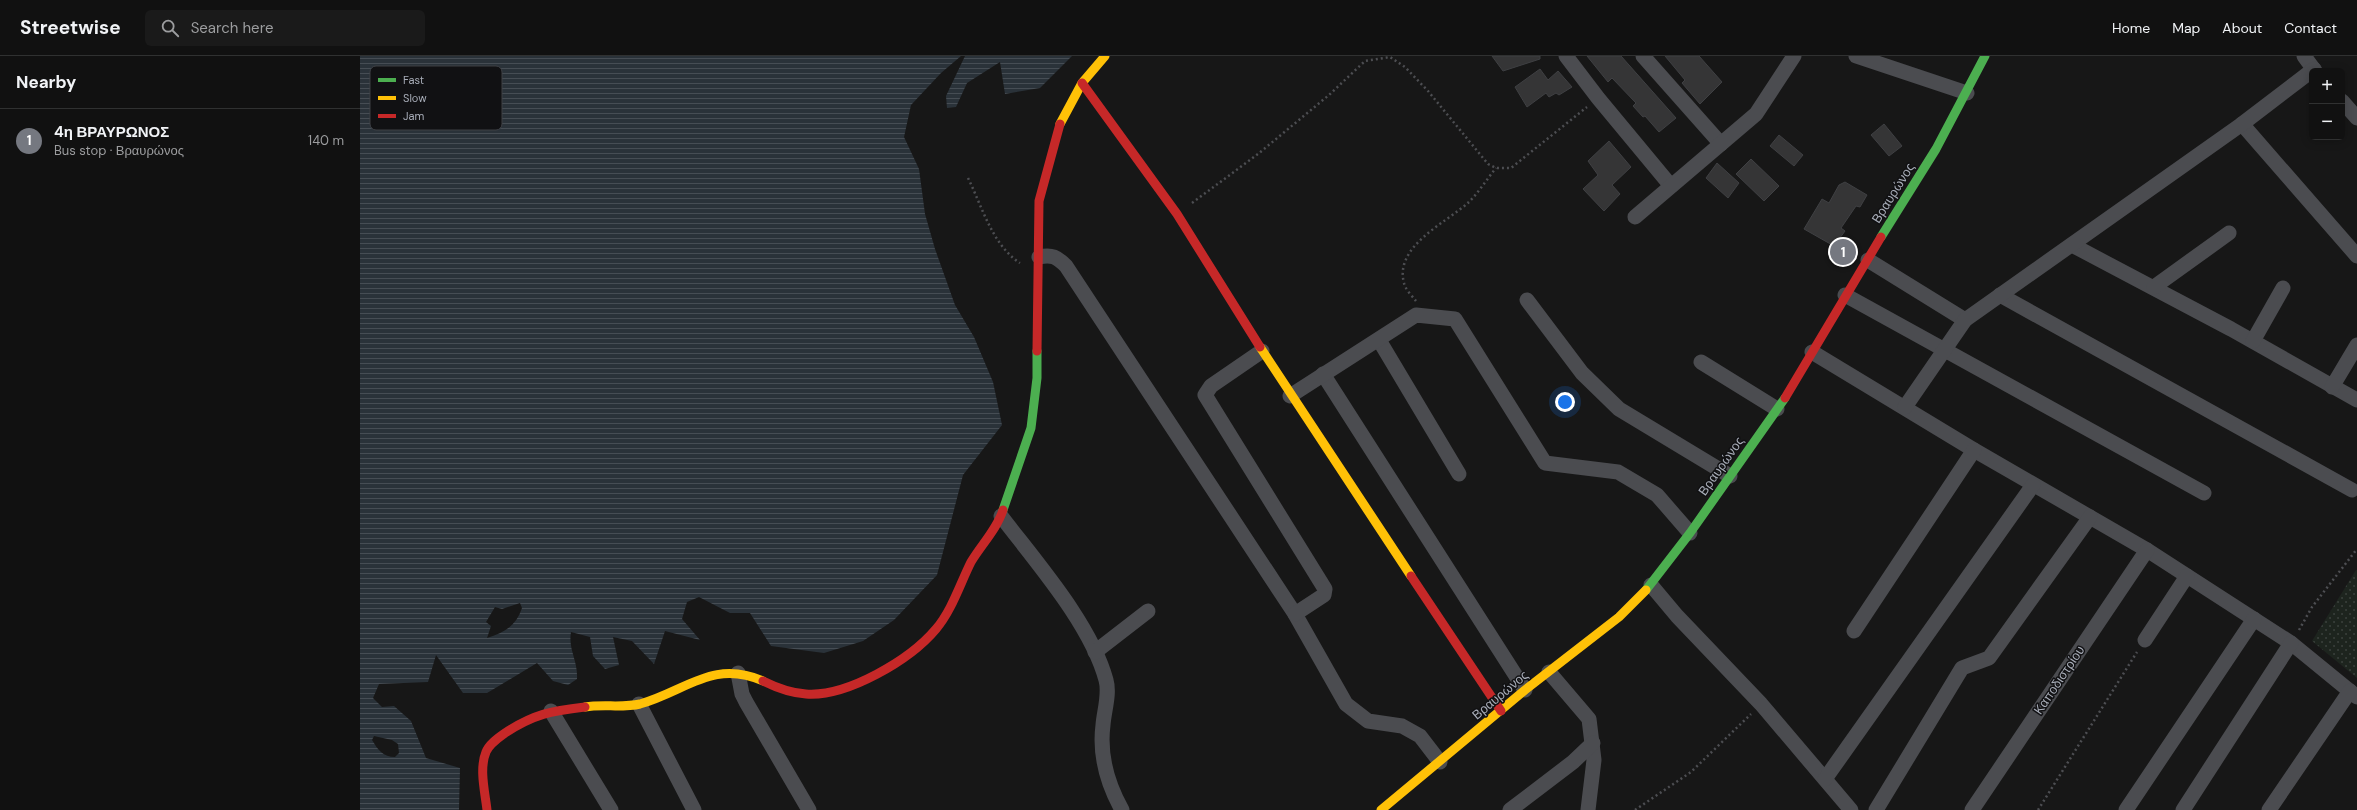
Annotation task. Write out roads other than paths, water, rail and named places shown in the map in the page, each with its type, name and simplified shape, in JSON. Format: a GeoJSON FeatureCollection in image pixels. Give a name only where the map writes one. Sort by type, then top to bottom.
{"type":"FeatureCollection","features":[{"type":"Feature","properties":{"kind":"street"},"geometry":{"type":"LineString","coordinates":[[486,810],[483,764],[486,751],[496,739],[508,729],[527,719],[551,711],[605,704],[639,704],[718,674],[738,673],[753,677],[784,691],[807,694],[830,692],[855,685],[886,668],[922,643],[936,628],[947,612],[972,561],[1001,516],[1031,428],[1037,378],[1039,201],[1057,130],[1082,83],[1105,56]]}},
{"type":"Feature","properties":{"kind":"street"},"geometry":{"type":"LineString","coordinates":[[1566,56],[1598,98],[1671,186]]}},
{"type":"Feature","properties":{"kind":"street"},"geometry":{"type":"LineString","coordinates":[[1643,56],[1721,144]]}},
{"type":"Feature","properties":{"kind":"street"},"geometry":{"type":"LineString","coordinates":[[1635,217],[1756,114],[1794,56]]}},
{"type":"Feature","properties":{"kind":"street"},"geometry":{"type":"LineString","coordinates":[[1856,56],[1967,93]]}},
{"type":"Feature","properties":{"kind":"street","name":"Βραυρώνος"},"geometry":{"type":"LineString","coordinates":[[1381,810],[1525,690],[1619,617],[1651,585],[1778,409],[1845,295],[1936,149],[1967,93],[1985,56]]}},
{"type":"Feature","properties":{"kind":"street"},"geometry":{"type":"LineString","coordinates":[[2304,56],[2313,68]]}},
{"type":"Feature","properties":{"kind":"street"},"geometry":{"type":"LineString","coordinates":[[1905,407],[1965,320],[2242,124],[2309,74]]}},
{"type":"Feature","properties":{"kind":"street"},"geometry":{"type":"LineString","coordinates":[[1082,83],[1177,214],[1290,396],[1500,711]]}},
{"type":"Feature","properties":{"kind":"street"},"geometry":{"type":"LineString","coordinates":[[2345,104],[2357,118]]}},
{"type":"Feature","properties":{"kind":"street"},"geometry":{"type":"LineString","coordinates":[[2242,124],[2357,256]]}},
{"type":"Feature","properties":{"kind":"street"},"geometry":{"type":"LineString","coordinates":[[2154,287],[2229,233]]}},
{"type":"Feature","properties":{"kind":"street"},"geometry":{"type":"LineString","coordinates":[[2072,244],[2253,341],[2357,400]]}},
{"type":"Feature","properties":{"kind":"street"},"geometry":{"type":"LineString","coordinates":[[1039,257],[1048,255],[1056,257],[1066,266],[1295,614],[1346,704],[1368,721],[1402,726],[1420,736],[1440,762]]}},
{"type":"Feature","properties":{"kind":"street"},"geometry":{"type":"LineString","coordinates":[[1868,260],[1965,320]]}},
{"type":"Feature","properties":{"kind":"street"},"geometry":{"type":"LineString","coordinates":[[2253,341],[2283,288]]}},
{"type":"Feature","properties":{"kind":"street"},"geometry":{"type":"LineString","coordinates":[[1845,295],[1944,351],[2204,492]]}},
{"type":"Feature","properties":{"kind":"street"},"geometry":{"type":"LineString","coordinates":[[2000,295],[2352,490]]}},
{"type":"Feature","properties":{"kind":"street"},"geometry":{"type":"LineString","coordinates":[[1527,300],[1582,373],[1619,409],[1730,476]]}},
{"type":"Feature","properties":{"kind":"street"},"geometry":{"type":"LineString","coordinates":[[1290,396],[1416,316],[1427,315],[1455,319],[1460,323],[1545,463],[1618,472],[1657,495],[1690,533]]}},
{"type":"Feature","properties":{"kind":"street"},"geometry":{"type":"LineString","coordinates":[[1379,340],[1459,474]]}},
{"type":"Feature","properties":{"kind":"street"},"geometry":{"type":"LineString","coordinates":[[2332,387],[2357,345]]}},
{"type":"Feature","properties":{"kind":"street"},"geometry":{"type":"LineString","coordinates":[[1262,351],[1211,386],[1205,395],[1325,589],[1324,595],[1295,614]]}},
{"type":"Feature","properties":{"kind":"street"},"geometry":{"type":"LineString","coordinates":[[1812,352],[1974,450],[2147,550],[2292,643],[2353,694],[2269,810]]}},
{"type":"Feature","properties":{"kind":"street"},"geometry":{"type":"LineString","coordinates":[[1701,362],[1778,409]]}},
{"type":"Feature","properties":{"kind":"street"},"geometry":{"type":"LineString","coordinates":[[1323,374],[1525,690]]}},
{"type":"Feature","properties":{"kind":"street"},"geometry":{"type":"LineString","coordinates":[[1854,631],[1974,450]]}},
{"type":"Feature","properties":{"kind":"street"},"geometry":{"type":"LineString","coordinates":[[1825,779],[2034,485]]}},
{"type":"Feature","properties":{"kind":"street"},"geometry":{"type":"LineString","coordinates":[[1001,516],[1076,618],[1095,652],[1106,682],[1107,698],[1102,727],[1103,763],[1114,795],[1122,810]]}},
{"type":"Feature","properties":{"kind":"street"},"geometry":{"type":"LineString","coordinates":[[1876,810],[1962,668],[1989,658],[2090,517]]}},
{"type":"Feature","properties":{"kind":"street","name":"Καποδιστρίου"},"geometry":{"type":"LineString","coordinates":[[1972,810],[2147,550]]}},
{"type":"Feature","properties":{"kind":"street"},"geometry":{"type":"LineString","coordinates":[[2145,640],[2187,576]]}},
{"type":"Feature","properties":{"kind":"street"},"geometry":{"type":"LineString","coordinates":[[1651,585],[1677,616],[1761,704],[1851,810]]}},
{"type":"Feature","properties":{"kind":"street"},"geometry":{"type":"LineString","coordinates":[[1095,652],[1148,611]]}},
{"type":"Feature","properties":{"kind":"street"},"geometry":{"type":"LineString","coordinates":[[2126,810],[2254,619]]}},
{"type":"Feature","properties":{"kind":"street"},"geometry":{"type":"LineString","coordinates":[[2183,810],[2292,643]]}},
{"type":"Feature","properties":{"kind":"street"},"geometry":{"type":"LineString","coordinates":[[1549,672],[1589,719],[1594,760],[1588,810]]}},
{"type":"Feature","properties":{"kind":"street"},"geometry":{"type":"LineString","coordinates":[[738,673],[742,694],[746,702],[809,810]]}},
{"type":"Feature","properties":{"kind":"street"},"geometry":{"type":"LineString","coordinates":[[639,704],[694,810]]}},
{"type":"Feature","properties":{"kind":"street"},"geometry":{"type":"LineString","coordinates":[[551,711],[611,810]]}},
{"type":"Feature","properties":{"kind":"street"},"geometry":{"type":"LineString","coordinates":[[1510,810],[1573,762],[1593,742]]}},
{"type":"Feature","properties":{"kind":"place","name":"4η ΒΡΑΥΡΩΝΟΣ"},"geometry":{"type":"Point","coordinates":[1843,252]}}]}
